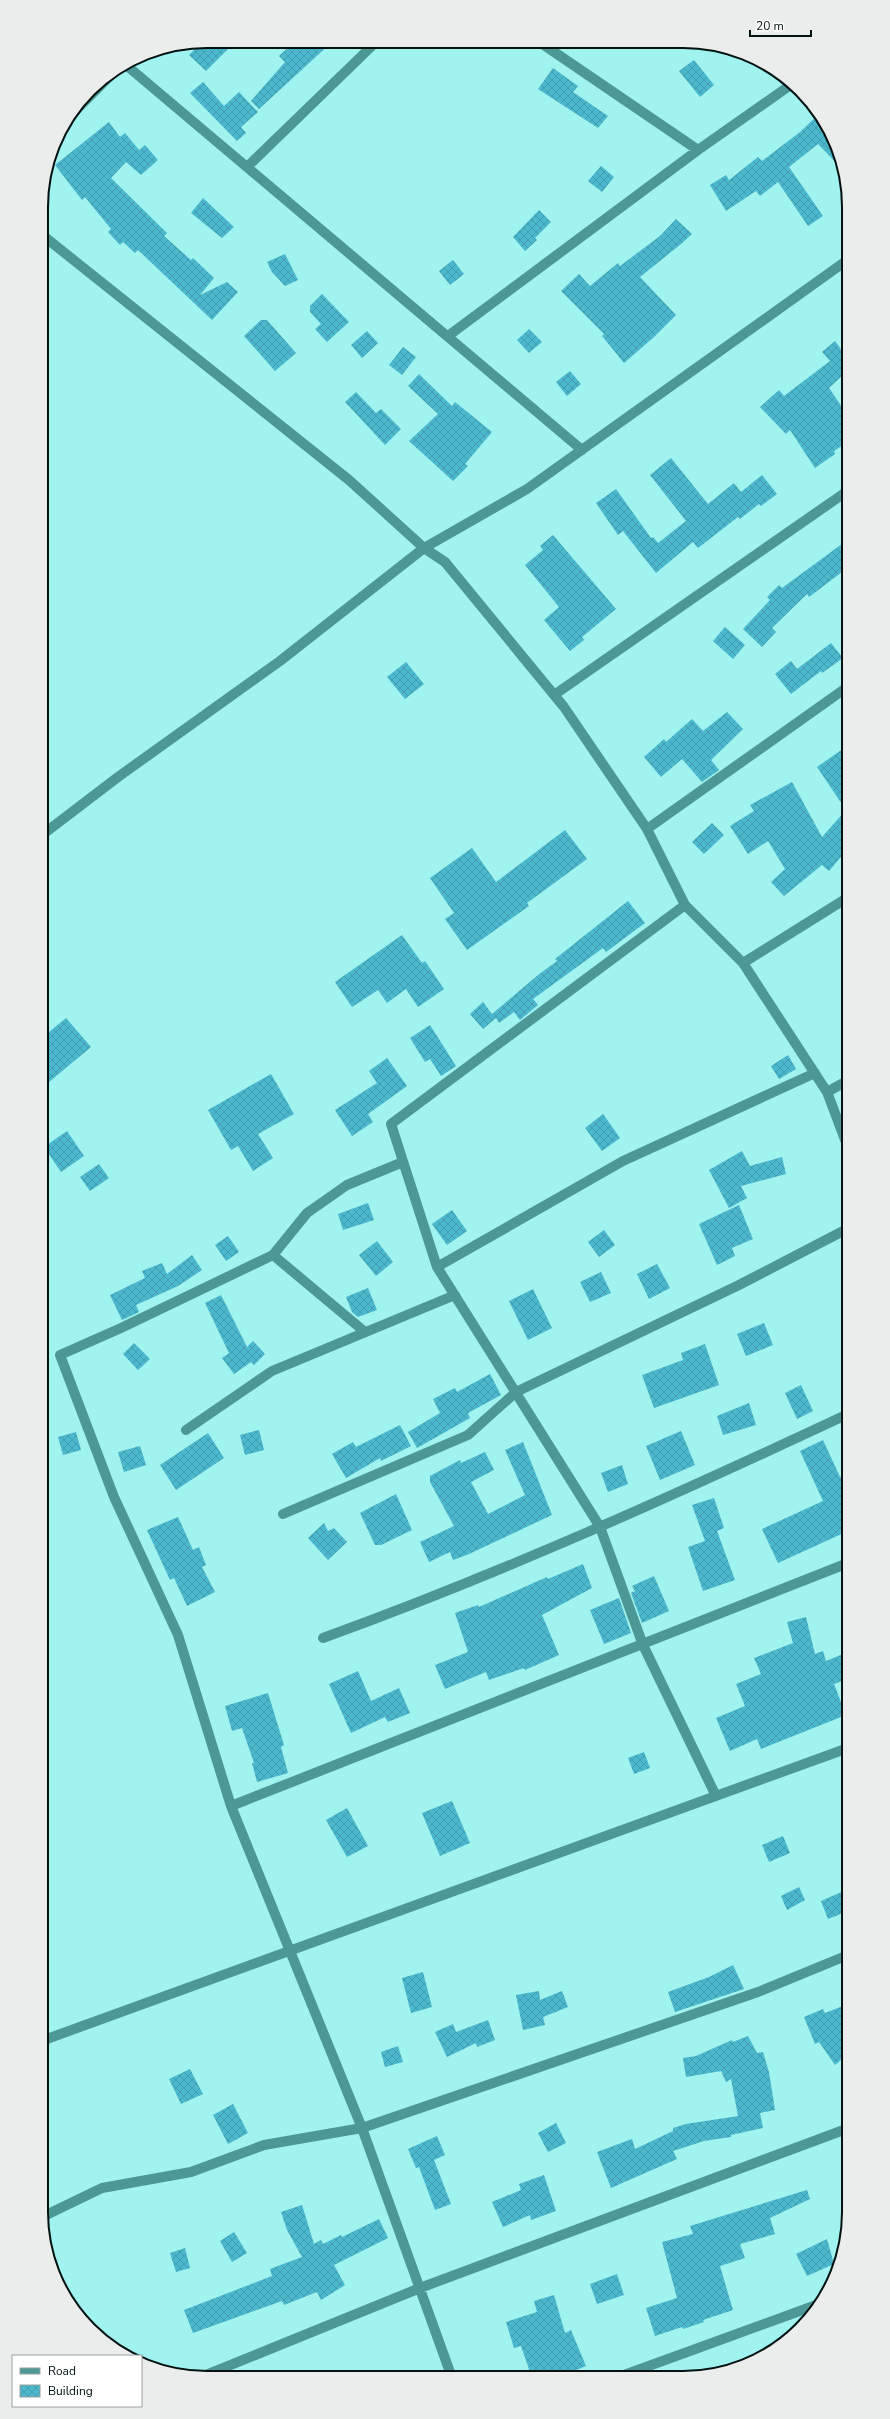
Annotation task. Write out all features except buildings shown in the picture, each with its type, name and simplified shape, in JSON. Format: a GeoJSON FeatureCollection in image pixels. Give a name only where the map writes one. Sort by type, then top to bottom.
{"type":"FeatureCollection","features":[{"type":"Feature","properties":{"kind":"street"},"geometry":{"type":"LineString","coordinates":[[248,166],[370,48]]}},
{"type":"Feature","properties":{"kind":"street"},"geometry":{"type":"LineString","coordinates":[[548,48],[698,150]]}},
{"type":"Feature","properties":{"kind":"street"},"geometry":{"type":"LineString","coordinates":[[129,68],[248,166],[582,450]]}},
{"type":"Feature","properties":{"kind":"street"},"geometry":{"type":"LineString","coordinates":[[448,336],[698,150],[788,87]]}},
{"type":"Feature","properties":{"kind":"street"},"geometry":{"type":"LineString","coordinates":[[48,240],[349,480],[424,548],[445,562],[554,695],[647,829],[685,905],[743,963],[827,1092],[842,1132]]}},
{"type":"Feature","properties":{"kind":"street"},"geometry":{"type":"LineString","coordinates":[[48,830],[118,777],[280,661],[424,548],[527,489],[842,264]]}},
{"type":"Feature","properties":{"kind":"street"},"geometry":{"type":"LineString","coordinates":[[554,695],[842,495]]}},
{"type":"Feature","properties":{"kind":"street"},"geometry":{"type":"LineString","coordinates":[[647,829],[842,691]]}},
{"type":"Feature","properties":{"kind":"street"},"geometry":{"type":"LineString","coordinates":[[743,963],[842,901]]}},
{"type":"Feature","properties":{"kind":"street"},"geometry":{"type":"LineString","coordinates":[[685,905],[391,1124],[437,1267],[600,1527],[643,1645],[716,1796]]}},
{"type":"Feature","properties":{"kind":"street"},"geometry":{"type":"LineString","coordinates":[[437,1267],[623,1161],[815,1073]]}},
{"type":"Feature","properties":{"kind":"street"},"geometry":{"type":"LineString","coordinates":[[827,1092],[842,1084]]}},
{"type":"Feature","properties":{"kind":"street"},"geometry":{"type":"LineString","coordinates":[[403,1162],[347,1185],[307,1213],[273,1255],[121,1328],[60,1355],[114,1497],[178,1635],[231,1806],[362,2128],[450,2371]]}},
{"type":"Feature","properties":{"kind":"street"},"geometry":{"type":"LineString","coordinates":[[283,1514],[468,1435],[516,1392],[732,1289],[842,1233]]}},
{"type":"Feature","properties":{"kind":"street"},"geometry":{"type":"LineString","coordinates":[[273,1255],[365,1332]]}},
{"type":"Feature","properties":{"kind":"street"},"geometry":{"type":"LineString","coordinates":[[186,1430],[272,1370],[455,1295]]}},
{"type":"Feature","properties":{"kind":"street"},"geometry":{"type":"LineString","coordinates":[[323,1638],[427,1600],[600,1527],[668,1498],[842,1417]]}},
{"type":"Feature","properties":{"kind":"street"},"geometry":{"type":"LineString","coordinates":[[231,1806],[842,1565]]}},
{"type":"Feature","properties":{"kind":"street"},"geometry":{"type":"LineString","coordinates":[[48,2039],[290,1952],[842,1750]]}},
{"type":"Feature","properties":{"kind":"street"},"geometry":{"type":"LineString","coordinates":[[48,2214],[102,2188],[191,2172],[264,2145],[362,2128],[758,1992],[842,1957]]}},
{"type":"Feature","properties":{"kind":"street"},"geometry":{"type":"LineString","coordinates":[[216,2371],[420,2288],[842,2130]]}},
{"type":"Feature","properties":{"kind":"street"},"geometry":{"type":"LineString","coordinates":[[635,2371],[810,2307]]}}]}
